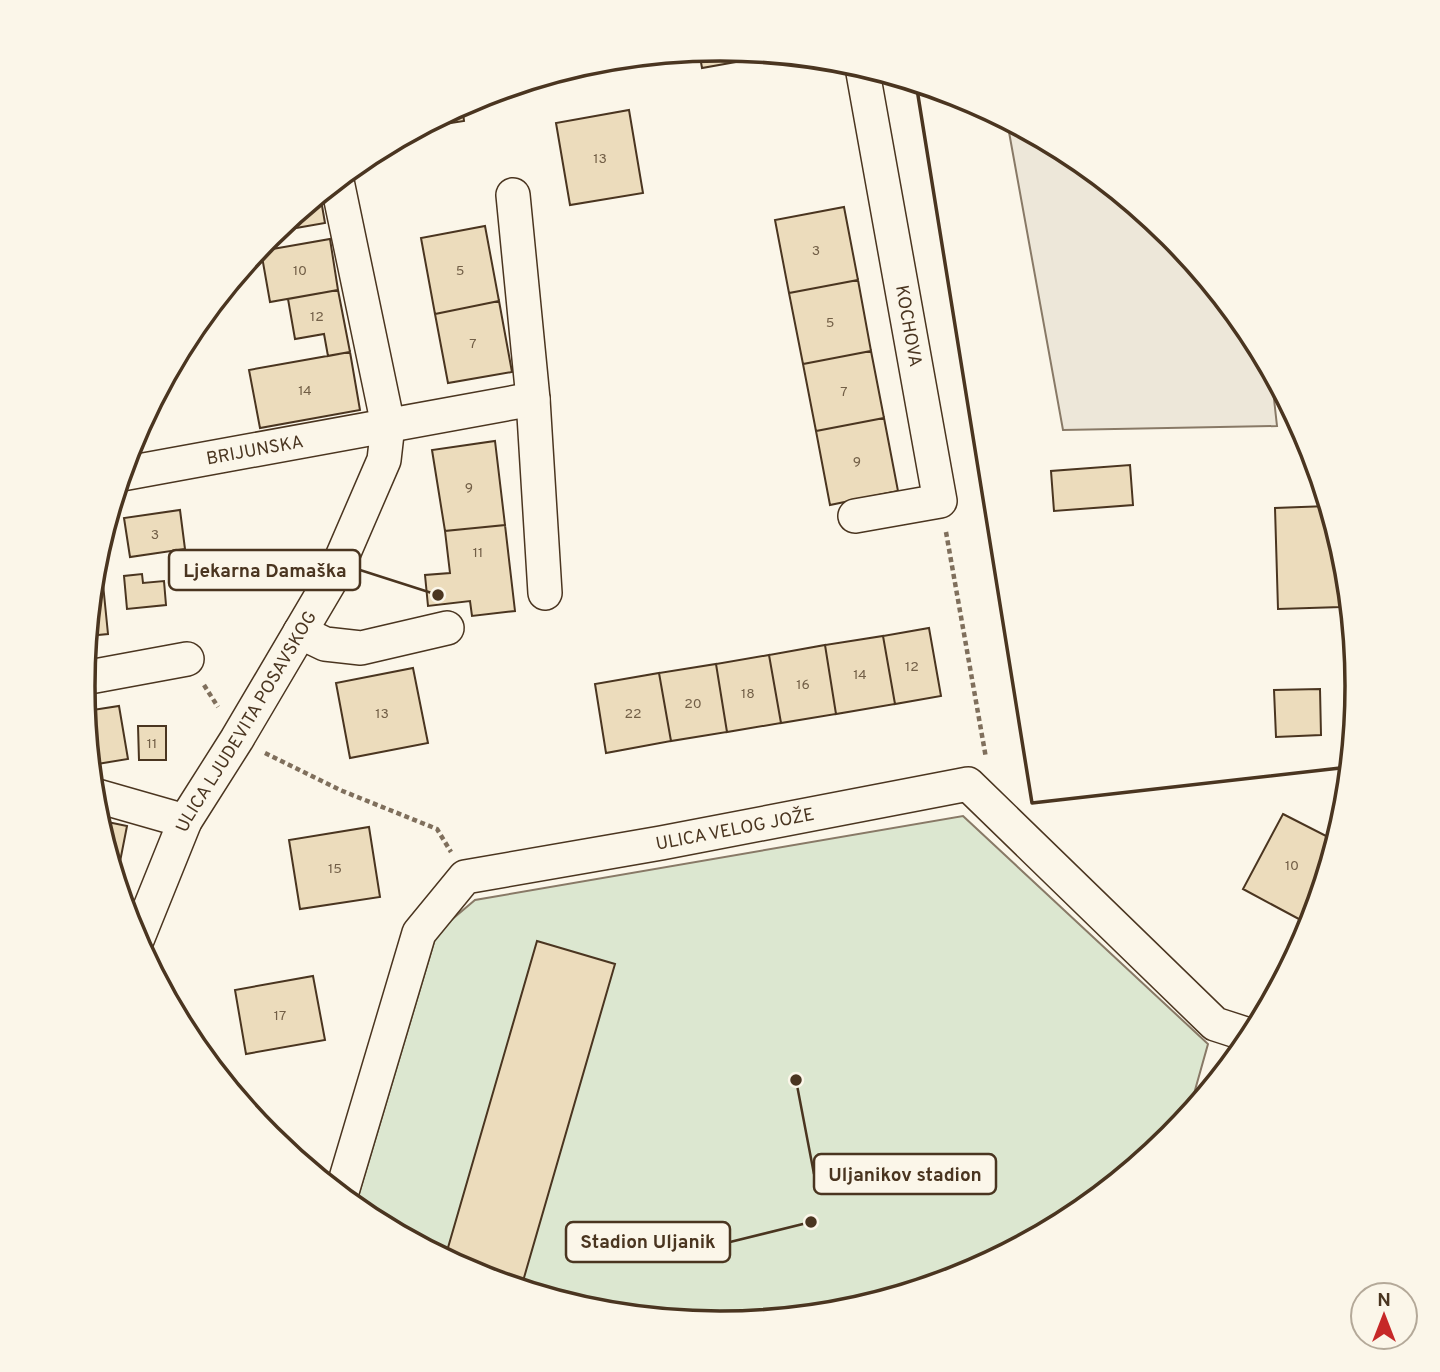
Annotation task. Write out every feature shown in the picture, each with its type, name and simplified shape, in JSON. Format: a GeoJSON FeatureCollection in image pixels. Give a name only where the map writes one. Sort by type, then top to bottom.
{"type":"FeatureCollection","features":[{"type":"Feature","properties":{"kind":"street","name":"KOCHOVA"},"geometry":{"type":"LineString","coordinates":[[864,79],[940,500]]}},
{"type":"Feature","properties":{"kind":"street","name":"ULICA LJUDEVITA POSAVSKOG"},"geometry":{"type":"LineString","coordinates":[[143,925],[185,821],[237,739],[336,571],[384,460],[388,425],[339,191]]}},
{"type":"Feature","properties":{"kind":"street"},"geometry":{"type":"LineString","coordinates":[[513,195],[533,399],[545,593]]}},
{"type":"Feature","properties":{"kind":"street","name":"BRIJUNSKA"},"geometry":{"type":"LineString","coordinates":[[133,472],[533,399]]}},
{"type":"Feature","properties":{"kind":"street"},"geometry":{"type":"LineString","coordinates":[[855,516],[940,500]]}},
{"type":"Feature","properties":{"kind":"street"},"geometry":{"type":"LineString","coordinates":[[300,632],[325,644],[361,648],[447,628]]}},
{"type":"Feature","properties":{"kind":"street"},"geometry":{"type":"LineString","coordinates":[[95,676],[187,659]]}},
{"type":"Feature","properties":{"kind":"street"},"geometry":{"type":"LineString","coordinates":[[968,784],[1214,1024],[1240,1032]]}},
{"type":"Feature","properties":{"kind":"street","name":"ULICA VELOG JOŽE"},"geometry":{"type":"LineString","coordinates":[[465,877],[662,843],[968,784]]}},
{"type":"Feature","properties":{"kind":"street"},"geometry":{"type":"LineString","coordinates":[[106,798],[185,821]]}},
{"type":"Feature","properties":{"kind":"street"},"geometry":{"type":"LineString","coordinates":[[344,1185],[419,933],[465,877]]}},
{"type":"Feature","properties":{"kind":"path"},"geometry":{"type":"LineString","coordinates":[[940,500],[987,767],[968,784]]}},
{"type":"Feature","properties":{"kind":"path"},"geometry":{"type":"LineString","coordinates":[[187,659],[219,708]]}},
{"type":"Feature","properties":{"kind":"path"},"geometry":{"type":"LineString","coordinates":[[255,748],[340,790],[437,829],[465,877]]}},
{"type":"Feature","properties":{"kind":"green space"},"geometry":{"type":"Polygon","coordinates":[[[963,816],[1208,1044],[1194,1093],[1132,1156],[1100,1182],[1032,1227],[959,1263],[882,1289],[802,1305],[720,1311],[598,1299],[519,1278],[481,1263],[408,1227],[359,1195],[437,932],[475,900],[963,816]]]}},
{"type":"Feature","properties":{"kind":"shaded area"},"geometry":{"type":"Polygon","coordinates":[[[1009,133],[1100,190],[1162,244],[1190,274],[1216,306],[1261,374],[1274,399],[1277,426],[1063,430],[1009,133]]]}},
{"type":"Feature","properties":{"kind":"building"},"geometry":{"type":"Polygon","coordinates":[[[701,62],[737,62],[702,68],[701,62]]]}},
{"type":"Feature","properties":{"kind":"building"},"geometry":{"type":"Polygon","coordinates":[[[629,110],[643,193],[570,205],[556,123],[629,110]]]}},
{"type":"Feature","properties":{"kind":"building"},"geometry":{"type":"Polygon","coordinates":[[[322,205],[325,223],[295,228],[322,205]]]}},
{"type":"Feature","properties":{"kind":"building"},"geometry":{"type":"Polygon","coordinates":[[[844,207],[858,280],[789,293],[775,220],[844,207]]]}},
{"type":"Feature","properties":{"kind":"building"},"geometry":{"type":"Polygon","coordinates":[[[485,226],[499,301],[435,314],[421,238],[485,226]]]}},
{"type":"Feature","properties":{"kind":"building"},"geometry":{"type":"Polygon","coordinates":[[[330,239],[338,290],[270,302],[263,260],[273,249],[330,239]]]}},
{"type":"Feature","properties":{"kind":"building"},"geometry":{"type":"Polygon","coordinates":[[[858,280],[871,351],[803,364],[789,293],[858,280]]]}},
{"type":"Feature","properties":{"kind":"building"},"geometry":{"type":"Polygon","coordinates":[[[338,290],[350,352],[328,356],[324,334],[295,339],[288,299],[338,290]]]}},
{"type":"Feature","properties":{"kind":"building"},"geometry":{"type":"Polygon","coordinates":[[[499,301],[512,372],[448,383],[435,314],[499,301]]]}},
{"type":"Feature","properties":{"kind":"building"},"geometry":{"type":"Polygon","coordinates":[[[871,351],[884,418],[816,431],[803,364],[871,351]]]}},
{"type":"Feature","properties":{"kind":"building"},"geometry":{"type":"Polygon","coordinates":[[[350,352],[360,410],[260,428],[249,370],[350,352]]]}},
{"type":"Feature","properties":{"kind":"building"},"geometry":{"type":"Polygon","coordinates":[[[884,418],[898,491],[830,505],[816,431],[884,418]]]}},
{"type":"Feature","properties":{"kind":"building"},"geometry":{"type":"Polygon","coordinates":[[[495,441],[505,525],[445,531],[432,450],[495,441]]]}},
{"type":"Feature","properties":{"kind":"building"},"geometry":{"type":"Polygon","coordinates":[[[1130,465],[1133,505],[1054,511],[1051,471],[1130,465]]]}},
{"type":"Feature","properties":{"kind":"building"},"geometry":{"type":"Polygon","coordinates":[[[1318,506],[1333,564],[1339,607],[1278,609],[1275,508],[1318,506]]]}},
{"type":"Feature","properties":{"kind":"building"},"geometry":{"type":"Polygon","coordinates":[[[180,510],[185,549],[130,557],[124,518],[180,510]]]}},
{"type":"Feature","properties":{"kind":"building"},"geometry":{"type":"Polygon","coordinates":[[[505,525],[515,611],[472,616],[470,601],[428,606],[425,575],[450,573],[445,531],[505,525]]]}},
{"type":"Feature","properties":{"kind":"building"},"geometry":{"type":"Polygon","coordinates":[[[142,574],[143,583],[164,581],[166,605],[127,609],[124,576],[142,574]]]}},
{"type":"Feature","properties":{"kind":"building"},"geometry":{"type":"Polygon","coordinates":[[[103,588],[108,634],[98,635],[103,588]]]}},
{"type":"Feature","properties":{"kind":"building"},"geometry":{"type":"Polygon","coordinates":[[[929,628],[941,696],[895,704],[883,636],[929,628]]]}},
{"type":"Feature","properties":{"kind":"building"},"geometry":{"type":"Polygon","coordinates":[[[883,636],[895,704],[836,714],[825,645],[883,636]]]}},
{"type":"Feature","properties":{"kind":"building"},"geometry":{"type":"Polygon","coordinates":[[[825,645],[836,714],[781,723],[769,655],[825,645]]]}},
{"type":"Feature","properties":{"kind":"building"},"geometry":{"type":"Polygon","coordinates":[[[769,655],[781,723],[727,732],[716,664],[769,655]]]}},
{"type":"Feature","properties":{"kind":"building"},"geometry":{"type":"Polygon","coordinates":[[[716,664],[727,732],[671,741],[659,673],[716,664]]]}},
{"type":"Feature","properties":{"kind":"building"},"geometry":{"type":"Polygon","coordinates":[[[413,668],[428,743],[350,758],[336,683],[413,668]]]}},
{"type":"Feature","properties":{"kind":"building"},"geometry":{"type":"Polygon","coordinates":[[[659,673],[671,741],[606,753],[595,684],[659,673]]]}},
{"type":"Feature","properties":{"kind":"building"},"geometry":{"type":"Polygon","coordinates":[[[1320,689],[1321,735],[1276,737],[1274,690],[1320,689]]]}},
{"type":"Feature","properties":{"kind":"building"},"geometry":{"type":"Polygon","coordinates":[[[119,706],[128,759],[101,763],[96,709],[119,706]]]}},
{"type":"Feature","properties":{"kind":"building"},"geometry":{"type":"Polygon","coordinates":[[[138,726],[166,726],[166,760],[139,760],[138,726]]]}},
{"type":"Feature","properties":{"kind":"building"},"geometry":{"type":"Polygon","coordinates":[[[1283,814],[1326,836],[1312,887],[1299,919],[1243,889],[1283,814]]]}},
{"type":"Feature","properties":{"kind":"building"},"geometry":{"type":"Polygon","coordinates":[[[111,823],[127,826],[120,860],[111,823]]]}},
{"type":"Feature","properties":{"kind":"building"},"geometry":{"type":"Polygon","coordinates":[[[369,827],[380,897],[300,909],[289,840],[369,827]]]}},
{"type":"Feature","properties":{"kind":"building"},"geometry":{"type":"Polygon","coordinates":[[[537,941],[615,964],[524,1279],[448,1248],[537,941]]]}},
{"type":"Feature","properties":{"kind":"building"},"geometry":{"type":"Polygon","coordinates":[[[313,976],[325,1040],[246,1054],[235,990],[313,976]]]}},
{"type":"Feature","properties":{"kind":"wall"},"geometry":{"type":"LineString","coordinates":[[918,93],[1032,803],[1339,768]]}},
{"type":"Feature","properties":{"kind":"place","name":"Ljekarna Damaška"},"geometry":{"type":"Point","coordinates":[438,595]}},
{"type":"Feature","properties":{"kind":"place","name":"Uljanikov stadion"},"geometry":{"type":"Point","coordinates":[796,1080]}},
{"type":"Feature","properties":{"kind":"place","name":"Stadion Uljanik"},"geometry":{"type":"Point","coordinates":[811,1222]}}]}
